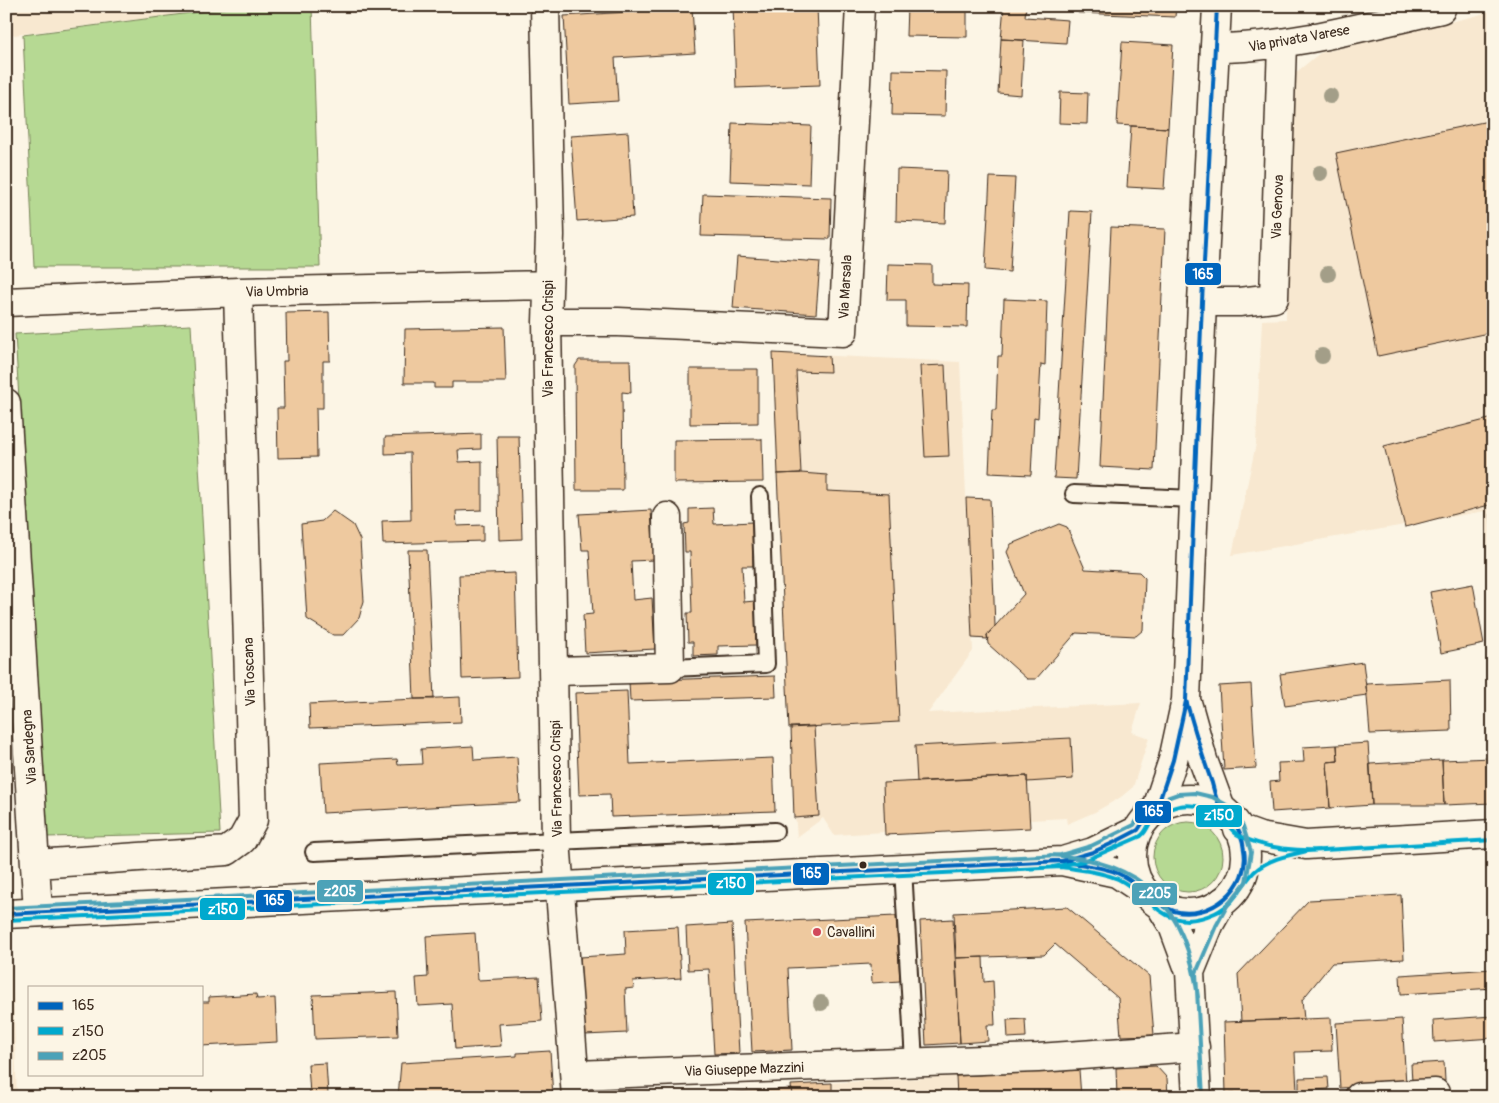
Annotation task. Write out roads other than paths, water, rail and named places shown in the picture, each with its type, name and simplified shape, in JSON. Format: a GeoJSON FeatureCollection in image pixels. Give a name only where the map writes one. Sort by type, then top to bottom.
{"type":"FeatureCollection","features":[{"type":"Feature","properties":{"kind":"street","name":"Via Francesco Crispi"},"geometry":{"type":"LineString","coordinates":[[544,6],[550,235],[547,322],[555,671],[556,840],[575,1086]]}},
{"type":"Feature","properties":{"kind":"street","name":"Via Marsala"},"geometry":{"type":"LineString","coordinates":[[547,322],[618,322],[843,332],[860,6]]}},
{"type":"Feature","properties":{"kind":"street"},"geometry":{"type":"LineString","coordinates":[[1157,808],[1174,760],[1186,700],[1190,567],[1217,6]]}},
{"type":"Feature","properties":{"kind":"street","name":"Via privata Varese"},"geometry":{"type":"LineString","coordinates":[[1215,48],[1247,48],[1282,43],[1441,9]]}},
{"type":"Feature","properties":{"kind":"street","name":"Via Genova"},"geometry":{"type":"LineString","coordinates":[[1202,302],[1226,303],[1274,298],[1282,43]]}},
{"type":"Feature","properties":{"kind":"street","name":"Via Umbria"},"geometry":{"type":"LineString","coordinates":[[6,302],[238,292],[547,285]]}},
{"type":"Feature","properties":{"kind":"street","name":"Via Toscana"},"geometry":{"type":"LineString","coordinates":[[36,864],[227,851],[242,840],[253,820],[238,292]]}},
{"type":"Feature","properties":{"kind":"street","name":"Via Sardegna"},"geometry":{"type":"LineString","coordinates":[[6,403],[38,912]]}},
{"type":"Feature","properties":{"kind":"street"},"geometry":{"type":"LineString","coordinates":[[555,671],[670,668],[667,517]]}},
{"type":"Feature","properties":{"kind":"street"},"geometry":{"type":"LineString","coordinates":[[1186,700],[1203,760],[1245,852],[1244,867],[1240,880]]}},
{"type":"Feature","properties":{"kind":"street"},"geometry":{"type":"LineString","coordinates":[[1197,1097],[1190,972],[1173,926],[1135,876],[1132,860],[1133,845],[1138,830],[1146,818],[1157,808],[1179,800],[1194,799],[1208,803],[1260,837],[1306,845]]}},
{"type":"Feature","properties":{"kind":"street"},"geometry":{"type":"LineString","coordinates":[[6,914],[1062,861],[1093,852],[1138,830]]}},
{"type":"Feature","properties":{"kind":"street"},"geometry":{"type":"LineString","coordinates":[[1190,972],[1210,923],[1222,902],[1252,866],[1265,857],[1306,845],[1493,834]]}},
{"type":"Feature","properties":{"kind":"street"},"geometry":{"type":"LineString","coordinates":[[1062,861],[1117,872],[1152,898],[1175,911],[1191,913],[1207,910],[1222,902]]}},
{"type":"Feature","properties":{"kind":"street","name":"Via Giuseppe Mazzini"},"geometry":{"type":"LineString","coordinates":[[575,1086],[914,1062],[1038,1058],[1195,1047]]}},
{"type":"Feature","properties":{"kind":"street"},"geometry":{"type":"LineString","coordinates":[[1359,1097],[1435,1093],[1436,1097]]}},
{"type":"Feature","properties":{"kind":"lane"},"geometry":{"type":"LineString","coordinates":[[1074,494],[1194,499]]}},
{"type":"Feature","properties":{"kind":"lane"},"geometry":{"type":"LineString","coordinates":[[670,668],[766,664],[760,496]]}},
{"type":"Feature","properties":{"kind":"lane"},"geometry":{"type":"LineString","coordinates":[[314,852],[776,831]]}},
{"type":"Feature","properties":{"kind":"lane"},"geometry":{"type":"LineString","coordinates":[[903,868],[914,1062]]}},
{"type":"Feature","properties":{"kind":"place","name":"Cavallini"},"geometry":{"type":"Point","coordinates":[817,932]}}]}
